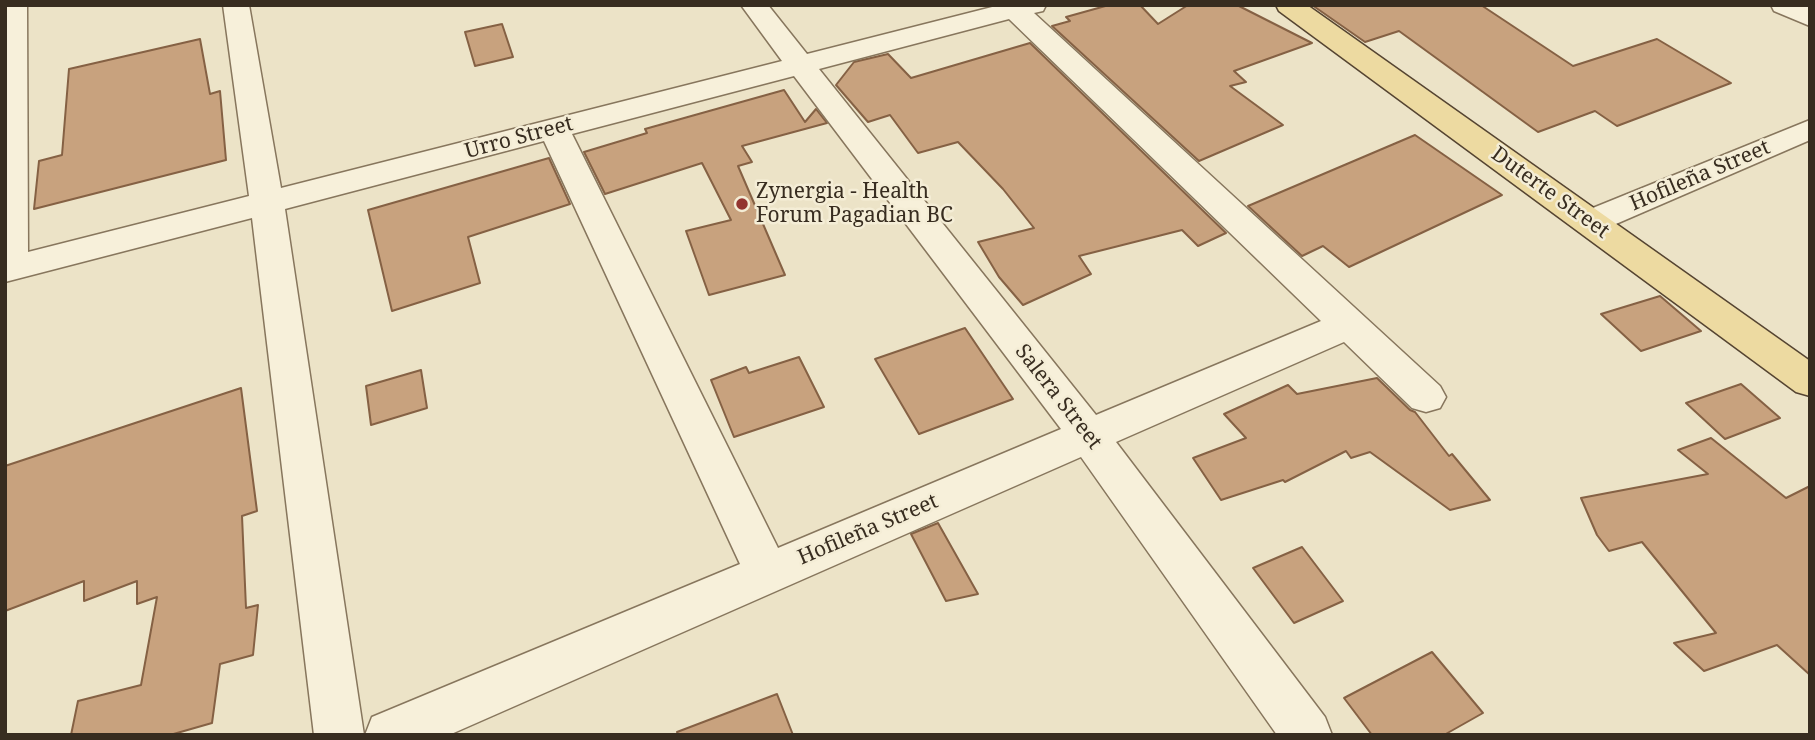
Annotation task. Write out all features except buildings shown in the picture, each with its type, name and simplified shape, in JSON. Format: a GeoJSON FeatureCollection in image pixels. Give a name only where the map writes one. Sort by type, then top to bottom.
{"type":"FeatureCollection","features":[{"type":"Feature","properties":{"kind":"main road","name":"Duterte Street"},"geometry":{"type":"LineString","coordinates":[[1289,5],[1810,381]]}},
{"type":"Feature","properties":{"kind":"street"},"geometry":{"type":"LineString","coordinates":[[7,270],[10,67],[14,5]]}},
{"type":"Feature","properties":{"kind":"street"},"geometry":{"type":"LineString","coordinates":[[236,5],[267,203],[339,735]]}},
{"type":"Feature","properties":{"kind":"street","name":"Salera Street"},"geometry":{"type":"LineString","coordinates":[[754,5],[1088,436],[1307,735]]}},
{"type":"Feature","properties":{"kind":"street"},"geometry":{"type":"LineString","coordinates":[[1784,5],[1810,18]]}},
{"type":"Feature","properties":{"kind":"street"},"geometry":{"type":"LineString","coordinates":[[1024,8],[1347,325],[1426,397]]}},
{"type":"Feature","properties":{"kind":"street","name":"Urro Street"},"geometry":{"type":"LineString","coordinates":[[7,270],[1024,8]]}},
{"type":"Feature","properties":{"kind":"street"},"geometry":{"type":"LineString","coordinates":[[554,129],[768,573]]}},
{"type":"Feature","properties":{"kind":"street","name":"Hofileña Street"},"geometry":{"type":"LineString","coordinates":[[1590,222],[1810,129]]}},
{"type":"Feature","properties":{"kind":"street","name":"Hofileña Street"},"geometry":{"type":"LineString","coordinates":[[390,735],[1347,325]]}},
{"type":"Feature","properties":{"kind":"place","name":"Zynergia - Health Forum Pagadian BC"},"geometry":{"type":"Point","coordinates":[742,204]}}]}
